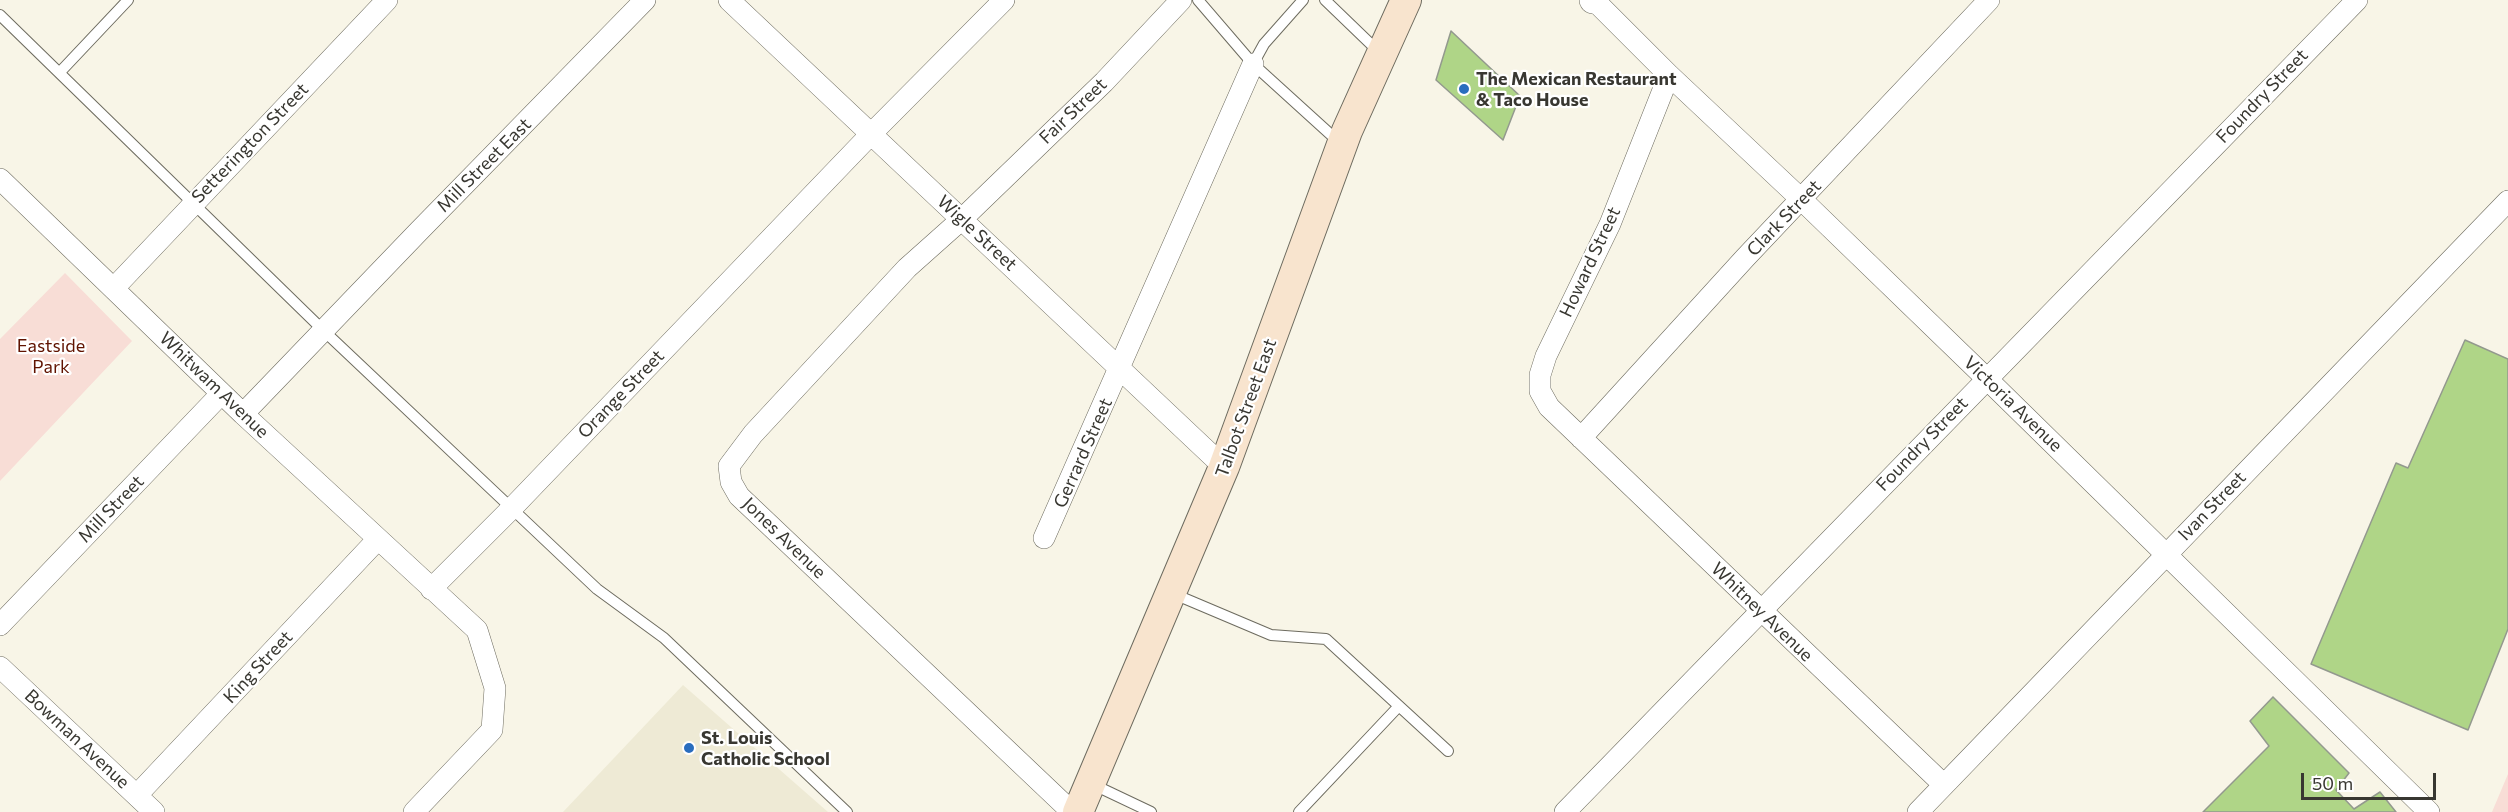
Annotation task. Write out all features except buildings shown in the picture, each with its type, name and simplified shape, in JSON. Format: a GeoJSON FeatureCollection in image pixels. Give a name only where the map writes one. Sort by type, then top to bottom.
{"type":"FeatureCollection","features":[{"type":"Feature","properties":{"kind":"main road","name":"Talbot Street East"},"geometry":{"type":"LineString","coordinates":[[1078,812],[1224,467],[1342,145],[1404,1]]}},
{"type":"Feature","properties":{"kind":"street","name":"Setterington Street"},"geometry":{"type":"LineString","coordinates":[[114,288],[387,0]]}},
{"type":"Feature","properties":{"kind":"street","name":"Mill Street East"},"geometry":{"type":"LineString","coordinates":[[324,331],[645,0]]}},
{"type":"Feature","properties":{"kind":"street","name":"Wigle Street"},"geometry":{"type":"LineString","coordinates":[[729,0],[1224,467]]}},
{"type":"Feature","properties":{"kind":"street","name":"Orange Street"},"geometry":{"type":"LineString","coordinates":[[431,589],[512,508],[872,133],[1004,0]]}},
{"type":"Feature","properties":{"kind":"street","name":"Fair Street"},"geometry":{"type":"LineString","coordinates":[[962,219],[1104,82],[1181,0]]}},
{"type":"Feature","properties":{"kind":"street","name":"Victoria Avenue"},"geometry":{"type":"LineString","coordinates":[[1594,0],[2166,553],[2429,812]]}},
{"type":"Feature","properties":{"kind":"street","name":"Clark Street"},"geometry":{"type":"LineString","coordinates":[[1581,438],[1745,258],[1989,0]]}},
{"type":"Feature","properties":{"kind":"street","name":"Foundry Street"},"geometry":{"type":"LineString","coordinates":[[1565,812],[2357,0]]}},
{"type":"Feature","properties":{"kind":"street","name":"Gerrard Street"},"geometry":{"type":"LineString","coordinates":[[1044,538],[1121,368],[1253,64]]}},
{"type":"Feature","properties":{"kind":"street","name":"Howard Street"},"geometry":{"type":"LineString","coordinates":[[1581,438],[1549,407],[1540,391],[1540,375],[1552,342],[1610,224],[1669,75]]}},
{"type":"Feature","properties":{"kind":"street","name":"Whitwam Avenue"},"geometry":{"type":"LineString","coordinates":[[0,179],[243,414],[431,589]]}},
{"type":"Feature","properties":{"kind":"street","name":"Ivan Street"},"geometry":{"type":"LineString","coordinates":[[1918,812],[2508,201]]}},
{"type":"Feature","properties":{"kind":"street","name":"Jones Avenue"},"geometry":{"type":"LineString","coordinates":[[962,219],[907,268],[753,434],[729,466],[731,482],[739,495],[1072,812]]}},
{"type":"Feature","properties":{"kind":"street"},"geometry":{"type":"LineString","coordinates":[[243,414],[324,331]]}},
{"type":"Feature","properties":{"kind":"street","name":"Mill Street"},"geometry":{"type":"LineString","coordinates":[[0,625],[222,394]]}},
{"type":"Feature","properties":{"kind":"street","name":"Whitney Avenue"},"geometry":{"type":"LineString","coordinates":[[1581,438],[1944,785]]}},
{"type":"Feature","properties":{"kind":"street","name":"King Street"},"geometry":{"type":"LineString","coordinates":[[137,795],[378,539]]}},
{"type":"Feature","properties":{"kind":"street"},"geometry":{"type":"LineString","coordinates":[[414,812],[492,730],[495,688],[477,630],[431,589]]}},
{"type":"Feature","properties":{"kind":"street","name":"Bowman Avenue"},"geometry":{"type":"LineString","coordinates":[[0,667],[154,812]]}},
{"type":"Feature","properties":{"kind":"lane"},"geometry":{"type":"LineString","coordinates":[[61,72],[128,0]]}},
{"type":"Feature","properties":{"kind":"lane"},"geometry":{"type":"LineString","coordinates":[[1198,0],[1253,64],[1342,145]]}},
{"type":"Feature","properties":{"kind":"lane"},"geometry":{"type":"LineString","coordinates":[[1253,64],[1264,44],[1303,0]]}},
{"type":"Feature","properties":{"kind":"lane"},"geometry":{"type":"LineString","coordinates":[[1325,0],[1382,54]]}},
{"type":"Feature","properties":{"kind":"lane"},"geometry":{"type":"LineString","coordinates":[[0,15],[324,331],[597,589],[641,620],[680,652],[847,812]]}},
{"type":"Feature","properties":{"kind":"lane"},"geometry":{"type":"LineString","coordinates":[[1171,592],[1270,635],[1326,639],[1448,751]]}},
{"type":"Feature","properties":{"kind":"lane"},"geometry":{"type":"LineString","coordinates":[[1299,812],[1399,706]]}},
{"type":"Feature","properties":{"kind":"lane"},"geometry":{"type":"LineString","coordinates":[[1090,783],[1151,812]]}},
{"type":"Feature","properties":{"kind":"shaded area","name":"St. Louis Catholic School"},"geometry":{"type":"Polygon","coordinates":[[[683,685],[828,812],[563,812],[683,685]]]}},
{"type":"Feature","properties":{"kind":"green space","name":"Eastside Park"},"geometry":{"type":"Polygon","coordinates":[[[65,273],[132,341],[0,481],[0,339],[65,273]]]}},
{"type":"Feature","properties":{"kind":"green space"},"geometry":{"type":"Polygon","coordinates":[[[2508,774],[2508,812],[2492,812],[2508,774]]]}},
{"type":"Feature","properties":{"kind":"place","name":"The Mexican Restaurant & Taco House"},"geometry":{"type":"Point","coordinates":[1464,89]}},
{"type":"Feature","properties":{"kind":"place","name":"St. Louis Catholic School"},"geometry":{"type":"Point","coordinates":[689,748]}}]}
